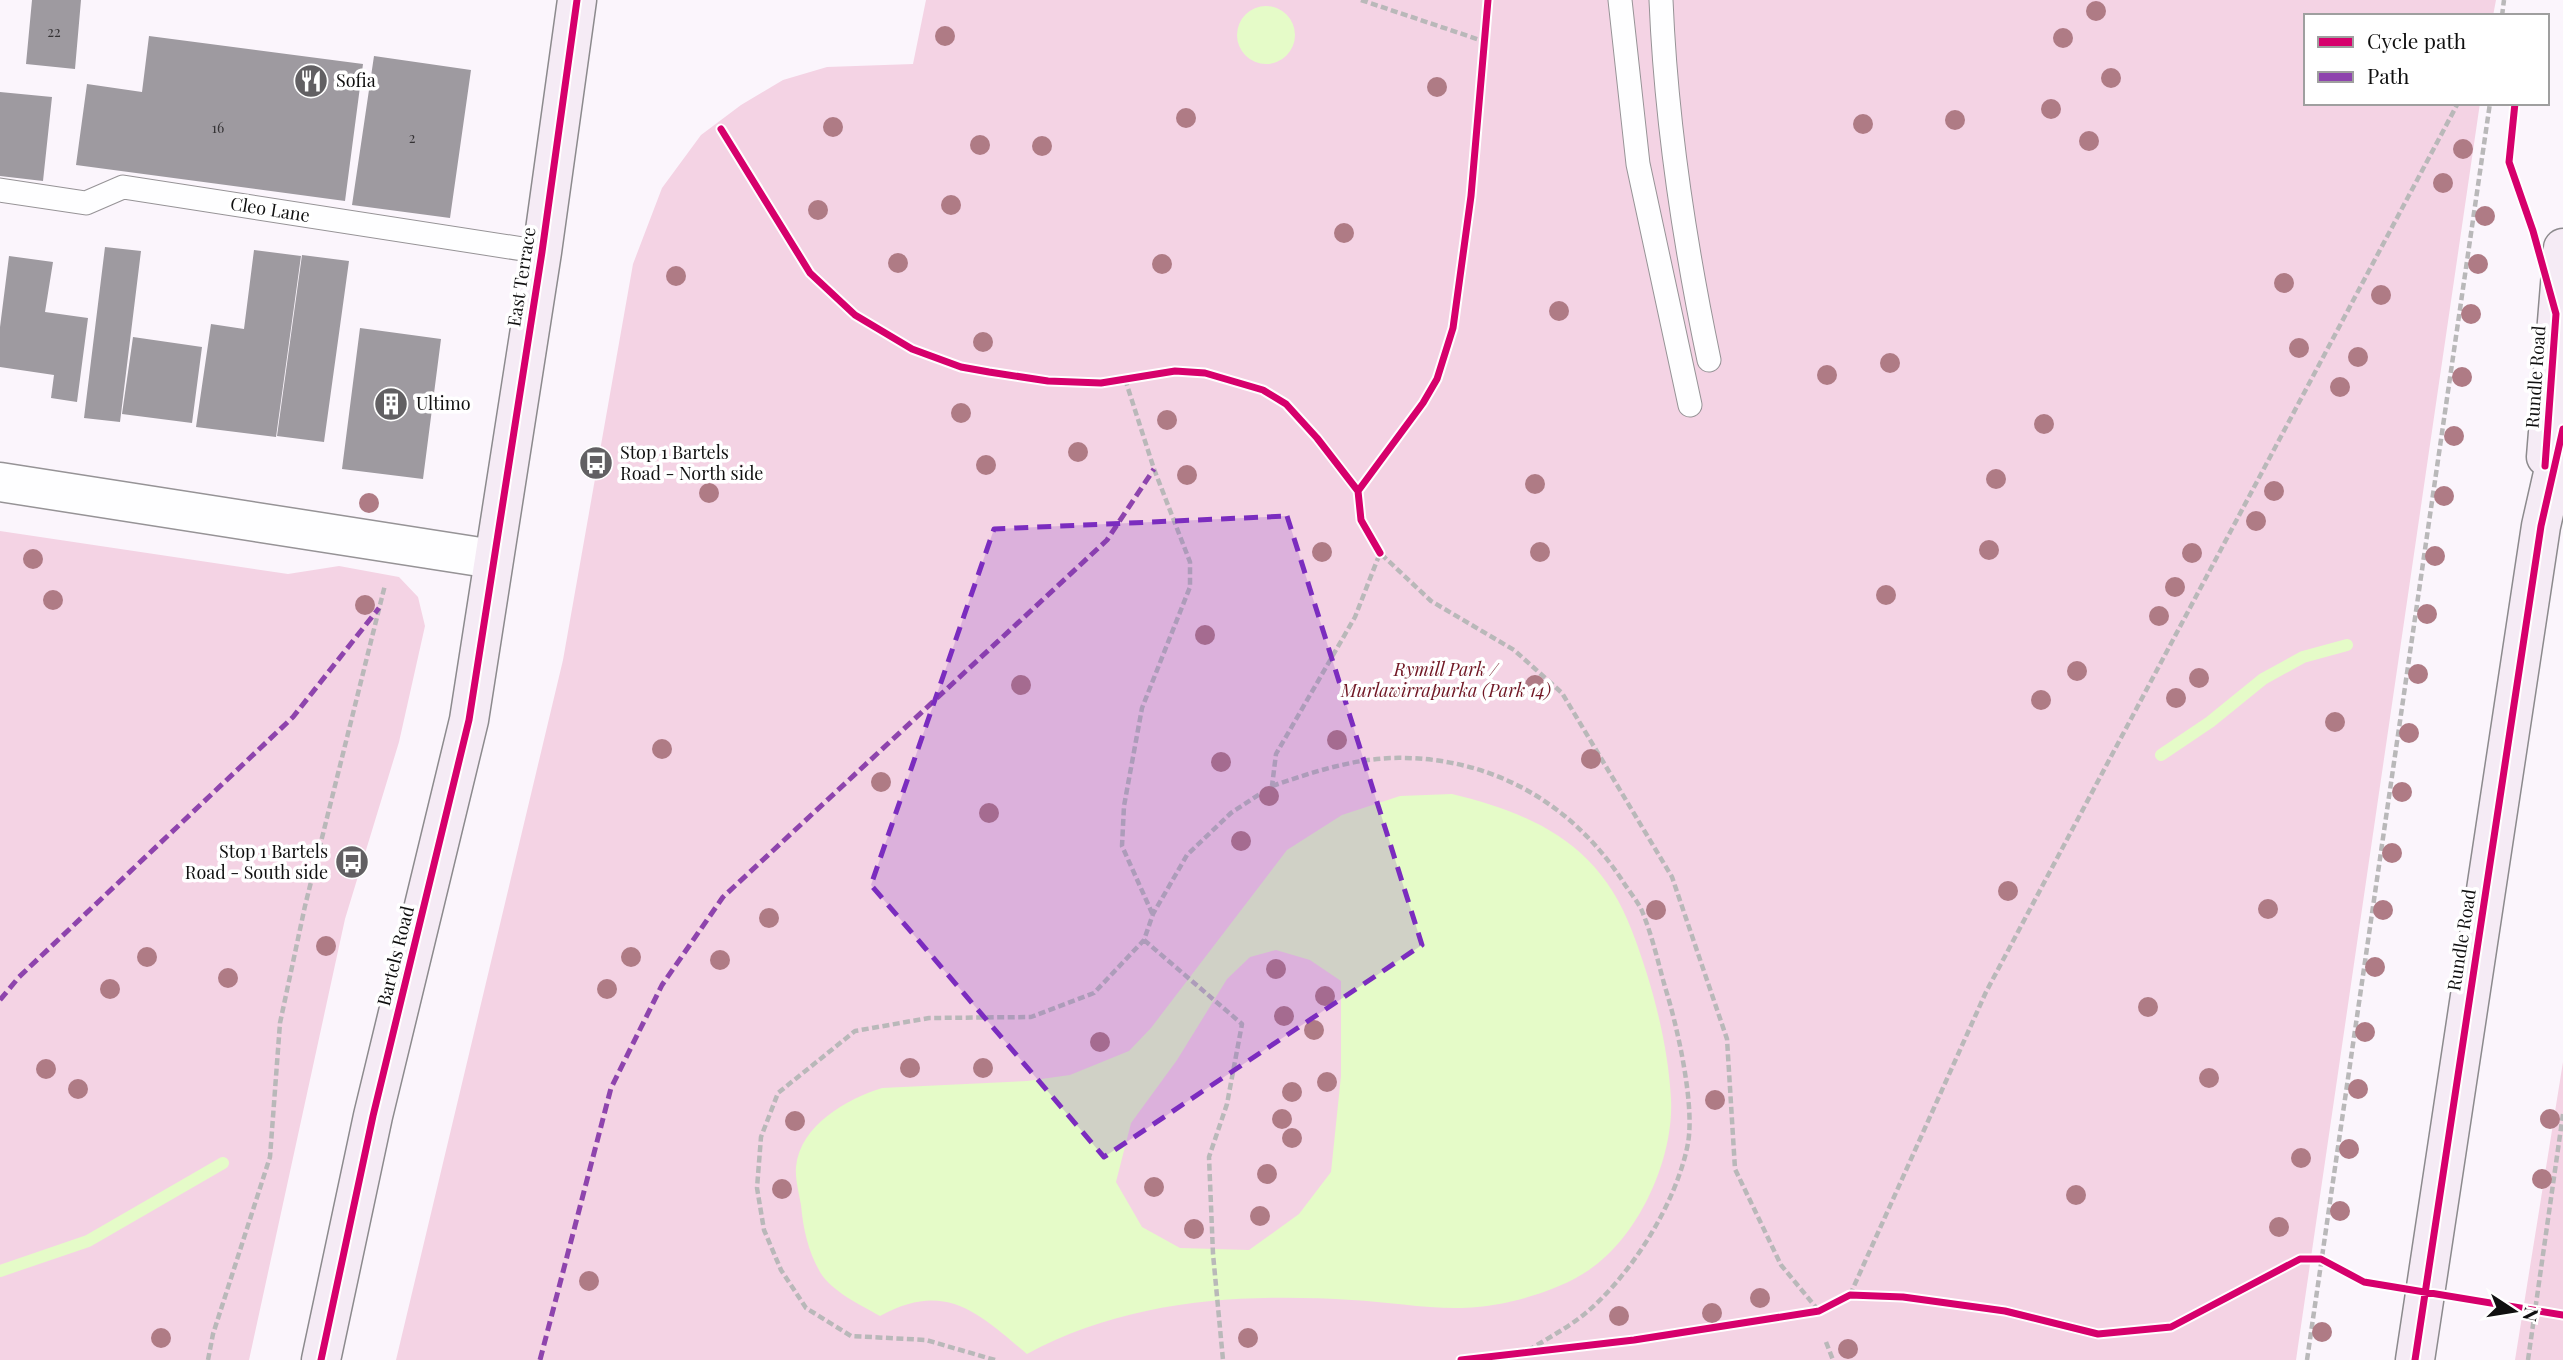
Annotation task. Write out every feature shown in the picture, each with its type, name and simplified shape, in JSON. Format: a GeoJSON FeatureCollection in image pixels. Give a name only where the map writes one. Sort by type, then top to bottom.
{"type":"FeatureCollection","features":[{"type":"Feature","properties":{"kind":"main road","name":"East Terrace"},"geometry":{"type":"LineString","coordinates":[[494,559],[542,252],[577,0]]}},
{"type":"Feature","properties":{"kind":"main road","name":"Rundle Road"},"geometry":{"type":"LineString","coordinates":[[2415,1360],[2541,526],[2563,248]]}},
{"type":"Feature","properties":{"kind":"main road","name":"Rundle Road"},"geometry":{"type":"LineString","coordinates":[[2541,526],[2563,429]]}},
{"type":"Feature","properties":{"kind":"main road","name":"Bartels Road"},"geometry":{"type":"LineString","coordinates":[[321,1360],[373,1116],[469,720],[494,559]]}},
{"type":"Feature","properties":{"kind":"street"},"geometry":{"type":"LineString","coordinates":[[0,482],[494,559]]}},
{"type":"Feature","properties":{"kind":"lane"},"geometry":{"type":"LineString","coordinates":[[1620,0],[1638,164],[1690,405]]}},
{"type":"Feature","properties":{"kind":"lane"},"geometry":{"type":"LineString","coordinates":[[1661,0],[1670,139],[1687,249],[1709,360]]}},
{"type":"Feature","properties":{"kind":"lane","name":"Cleo Lane"},"geometry":{"type":"LineString","coordinates":[[0,190],[86,203],[123,187],[542,252]]}},
{"type":"Feature","properties":{"kind":"lane"},"geometry":{"type":"LineString","coordinates":[[1657,254],[1687,249]]}},
{"type":"Feature","properties":{"kind":"path"},"geometry":{"type":"LineString","coordinates":[[1361,0],[1483,41]]}},
{"type":"Feature","properties":{"kind":"path"},"geometry":{"type":"LineString","coordinates":[[2502,14],[2504,0]]}},
{"type":"Feature","properties":{"kind":"path"},"geometry":{"type":"LineString","coordinates":[[1482,54],[1485,27]]}},
{"type":"Feature","properties":{"kind":"path"},"geometry":{"type":"LineString","coordinates":[[1850,1295],[1986,992],[2457,105]]}},
{"type":"Feature","properties":{"kind":"path"},"geometry":{"type":"LineString","coordinates":[[2307,1360],[2490,105]]}},
{"type":"Feature","properties":{"kind":"path"},"geometry":{"type":"LineString","coordinates":[[1113,381],[1135,376]]}},
{"type":"Feature","properties":{"kind":"path"},"geometry":{"type":"LineString","coordinates":[[1125,379],[1154,469],[1191,562],[1190,587],[1142,708],[1124,806],[1122,846],[1153,914]]}},
{"type":"Feature","properties":{"kind":"path"},"geometry":{"type":"LineString","coordinates":[[1374,542],[1380,553],[1431,601],[1514,650],[1562,693],[1672,877],[1727,1039],[1735,1170],[1781,1265],[1819,1311],[1821,1322]]}},
{"type":"Feature","properties":{"kind":"path"},"geometry":{"type":"LineString","coordinates":[[1272,786],[1276,754],[1355,617],[1380,553]]}},
{"type":"Feature","properties":{"kind":"path"},"geometry":{"type":"LineString","coordinates":[[208,1360],[213,1334],[270,1157],[283,1010],[304,906],[386,582]]}},
{"type":"Feature","properties":{"kind":"path"},"geometry":{"type":"LineString","coordinates":[[995,1360],[926,1340],[851,1336],[806,1308],[781,1270],[764,1230],[757,1188],[761,1137],[778,1093],[855,1031],[929,1018],[1031,1017],[1094,993],[1144,940],[1153,914],[1187,855],[1231,813],[1272,786],[1327,767],[1390,758],[1457,765],[1515,782],[1562,811],[1604,853],[1642,910],[1672,1010],[1686,1091],[1688,1142],[1662,1215],[1621,1279],[1581,1316],[1524,1353]]}},
{"type":"Feature","properties":{"kind":"path"},"geometry":{"type":"LineString","coordinates":[[1144,940],[1242,1024],[1227,1104],[1209,1157],[1213,1254],[1223,1360]]}},
{"type":"Feature","properties":{"kind":"path"},"geometry":{"type":"LineString","coordinates":[[2528,1360],[2563,1114]]}},
{"type":"Feature","properties":{"kind":"path"},"geometry":{"type":"LineString","coordinates":[[2311,1259],[2321,1259],[2332,1264]]}},
{"type":"Feature","properties":{"kind":"path"},"geometry":{"type":"LineString","coordinates":[[1839,1300],[1850,1295],[1863,1296]]}},
{"type":"Feature","properties":{"kind":"path"},"geometry":{"type":"LineString","coordinates":[[1805,1314],[1829,1306]]}},
{"type":"Feature","properties":{"kind":"path"},"geometry":{"type":"LineString","coordinates":[[2521,1308],[2544,1312]]}},
{"type":"Feature","properties":{"kind":"path"},"geometry":{"type":"LineString","coordinates":[[1823,1332],[1833,1360]]}},
{"type":"Feature","properties":{"kind":"path"},"geometry":{"type":"LineString","coordinates":[[1817,1351],[1826,1342]]}},
{"type":"Feature","properties":{"kind":"path"},"geometry":{"type":"LineString","coordinates":[[1511,1354],[1551,1350]]}},
{"type":"Feature","properties":{"kind":"highlighted area"},"geometry":{"type":"Polygon","coordinates":[[[1287,516],[1422,945],[1104,1157],[871,885],[994,529],[1287,516]]]}},
{"type":"Feature","properties":{"kind":"green space","name":"Rymill Park / Murlawirrapurka (Park 14)"},"geometry":{"type":"Polygon","coordinates":[[[926,0],[2496,0],[2493,14],[2304,14],[2304,105],[2480,105],[2296,1360],[396,1360],[563,660],[633,264],[662,188],[701,135],[741,105],[783,80],[827,67],[913,64],[926,0]]]}},
{"type":"Feature","properties":{"kind":"green space"},"geometry":{"type":"Polygon","coordinates":[[[0,531],[288,574],[339,566],[399,577],[418,597],[425,626],[399,742],[345,919],[249,1360],[0,1360],[0,531]]]}},
{"type":"Feature","properties":{"kind":"green space"},"geometry":{"type":"Polygon","coordinates":[[[2563,1062],[2563,1360],[2515,1360],[2563,1062]]]}},
{"type":"Feature","properties":{"kind":"shaded area"},"geometry":{"type":"Polygon","coordinates":[[[1260,6],[1272,6],[1287,14],[1295,29],[1295,41],[1287,56],[1272,64],[1260,64],[1245,56],[1237,41],[1237,29],[1245,14],[1260,6]]]}},
{"type":"Feature","properties":{"kind":"shaded area"},"geometry":{"type":"Polygon","coordinates":[[[1452,794],[1482,802],[1537,823],[1583,855],[1602,876],[1632,931],[1663,1035],[1671,1099],[1670,1122],[1660,1171],[1650,1194],[1638,1217],[1607,1255],[1589,1270],[1564,1284],[1535,1295],[1491,1305],[1447,1308],[1310,1298],[1185,1304],[1104,1322],[1027,1354],[993,1326],[960,1306],[943,1301],[924,1301],[880,1316],[847,1297],[825,1279],[812,1256],[807,1239],[796,1167],[806,1138],[827,1116],[854,1099],[882,1088],[1027,1081],[1070,1075],[1129,1051],[1151,1028],[1287,850],[1342,815],[1400,796],[1452,794]],[[1276,950],[1250,957],[1227,979],[1177,1060],[1131,1123],[1116,1182],[1142,1227],[1180,1248],[1249,1250],[1299,1214],[1331,1172],[1341,1076],[1341,981],[1310,960],[1276,950]]]}},
{"type":"Feature","properties":{"kind":"building"},"geometry":{"type":"Polygon","coordinates":[[[32,0],[81,0],[75,69],[26,64],[32,0]]]}},
{"type":"Feature","properties":{"kind":"building"},"geometry":{"type":"Polygon","coordinates":[[[149,36],[363,64],[345,201],[76,165],[87,84],[142,92],[149,36]]]}},
{"type":"Feature","properties":{"kind":"building"},"geometry":{"type":"Polygon","coordinates":[[[374,56],[471,70],[450,218],[352,205],[374,56]]]}},
{"type":"Feature","properties":{"kind":"building"},"geometry":{"type":"Polygon","coordinates":[[[0,92],[52,97],[43,181],[0,176],[0,92]]]}},
{"type":"Feature","properties":{"kind":"building"},"geometry":{"type":"Polygon","coordinates":[[[105,247],[141,251],[120,422],[84,418],[105,247]]]}},
{"type":"Feature","properties":{"kind":"building"},"geometry":{"type":"Polygon","coordinates":[[[254,250],[301,256],[276,437],[196,427],[211,324],[244,329],[254,250]]]}},
{"type":"Feature","properties":{"kind":"building"},"geometry":{"type":"Polygon","coordinates":[[[302,255],[349,261],[324,442],[277,436],[302,255]]]}},
{"type":"Feature","properties":{"kind":"building"},"geometry":{"type":"Polygon","coordinates":[[[9,256],[53,262],[45,312],[88,318],[77,402],[51,398],[54,375],[0,367],[0,327],[9,256]]]}},
{"type":"Feature","properties":{"kind":"building","name":"Ultimo"},"geometry":{"type":"Polygon","coordinates":[[[360,328],[441,339],[423,479],[342,469],[360,328]]]}},
{"type":"Feature","properties":{"kind":"building"},"geometry":{"type":"Polygon","coordinates":[[[133,337],[202,347],[192,423],[122,414],[133,337]]]}},
{"type":"Feature","properties":{"kind":"waterway"},"geometry":{"type":"LineString","coordinates":[[2161,755],[2210,722],[2263,679],[2303,657],[2347,645]]}},
{"type":"Feature","properties":{"kind":"waterway"},"geometry":{"type":"LineString","coordinates":[[0,1271],[88,1241],[223,1163]]}},
{"type":"Feature","properties":{"kind":"marked path"},"geometry":{"type":"LineString","coordinates":[[540,1360],[611,1088],[662,985],[723,897],[1107,540],[1154,469]]}},
{"type":"Feature","properties":{"kind":"marked path"},"geometry":{"type":"LineString","coordinates":[[0,1000],[19,977],[293,717],[379,608]]}},
{"type":"Feature","properties":{"kind":"cycle path"},"geometry":{"type":"LineString","coordinates":[[321,1360],[373,1116],[469,720],[542,252],[577,0]]}},
{"type":"Feature","properties":{"kind":"cycle path"},"geometry":{"type":"LineString","coordinates":[[1358,491],[1423,403],[1437,379],[1453,328],[1471,196],[1488,0]]}},
{"type":"Feature","properties":{"kind":"cycle path"},"geometry":{"type":"LineString","coordinates":[[2515,105],[2509,162],[2533,231],[2556,314],[2545,466]]}},
{"type":"Feature","properties":{"kind":"cycle path"},"geometry":{"type":"LineString","coordinates":[[721,129],[810,273],[855,315],[912,349],[961,367],[1048,381],[1101,383],[1175,371],[1205,373],[1263,390],[1286,404],[1317,438],[1358,491],[1361,520],[1380,553]]}},
{"type":"Feature","properties":{"kind":"cycle path"},"geometry":{"type":"LineString","coordinates":[[2415,1360],[2541,526],[2563,429]]}},
{"type":"Feature","properties":{"kind":"cycle path"},"geometry":{"type":"LineString","coordinates":[[1461,1360],[1634,1340],[1819,1311],[1850,1295],[1903,1297],[2005,1311],[2098,1334],[2171,1327],[2300,1259],[2321,1259],[2364,1282],[2563,1315]]}},
{"type":"Feature","properties":{"kind":"place","name":"Sofia"},"geometry":{"type":"Point","coordinates":[311,81]}},
{"type":"Feature","properties":{"kind":"place","name":"Ultimo"},"geometry":{"type":"Point","coordinates":[391,404]}},
{"type":"Feature","properties":{"kind":"place","name":"Stop 1 Bartels Road - North side"},"geometry":{"type":"Point","coordinates":[596,463]}},
{"type":"Feature","properties":{"kind":"place","name":"Stop 1 Bartels Road - South side"},"geometry":{"type":"Point","coordinates":[352,862]}}]}
